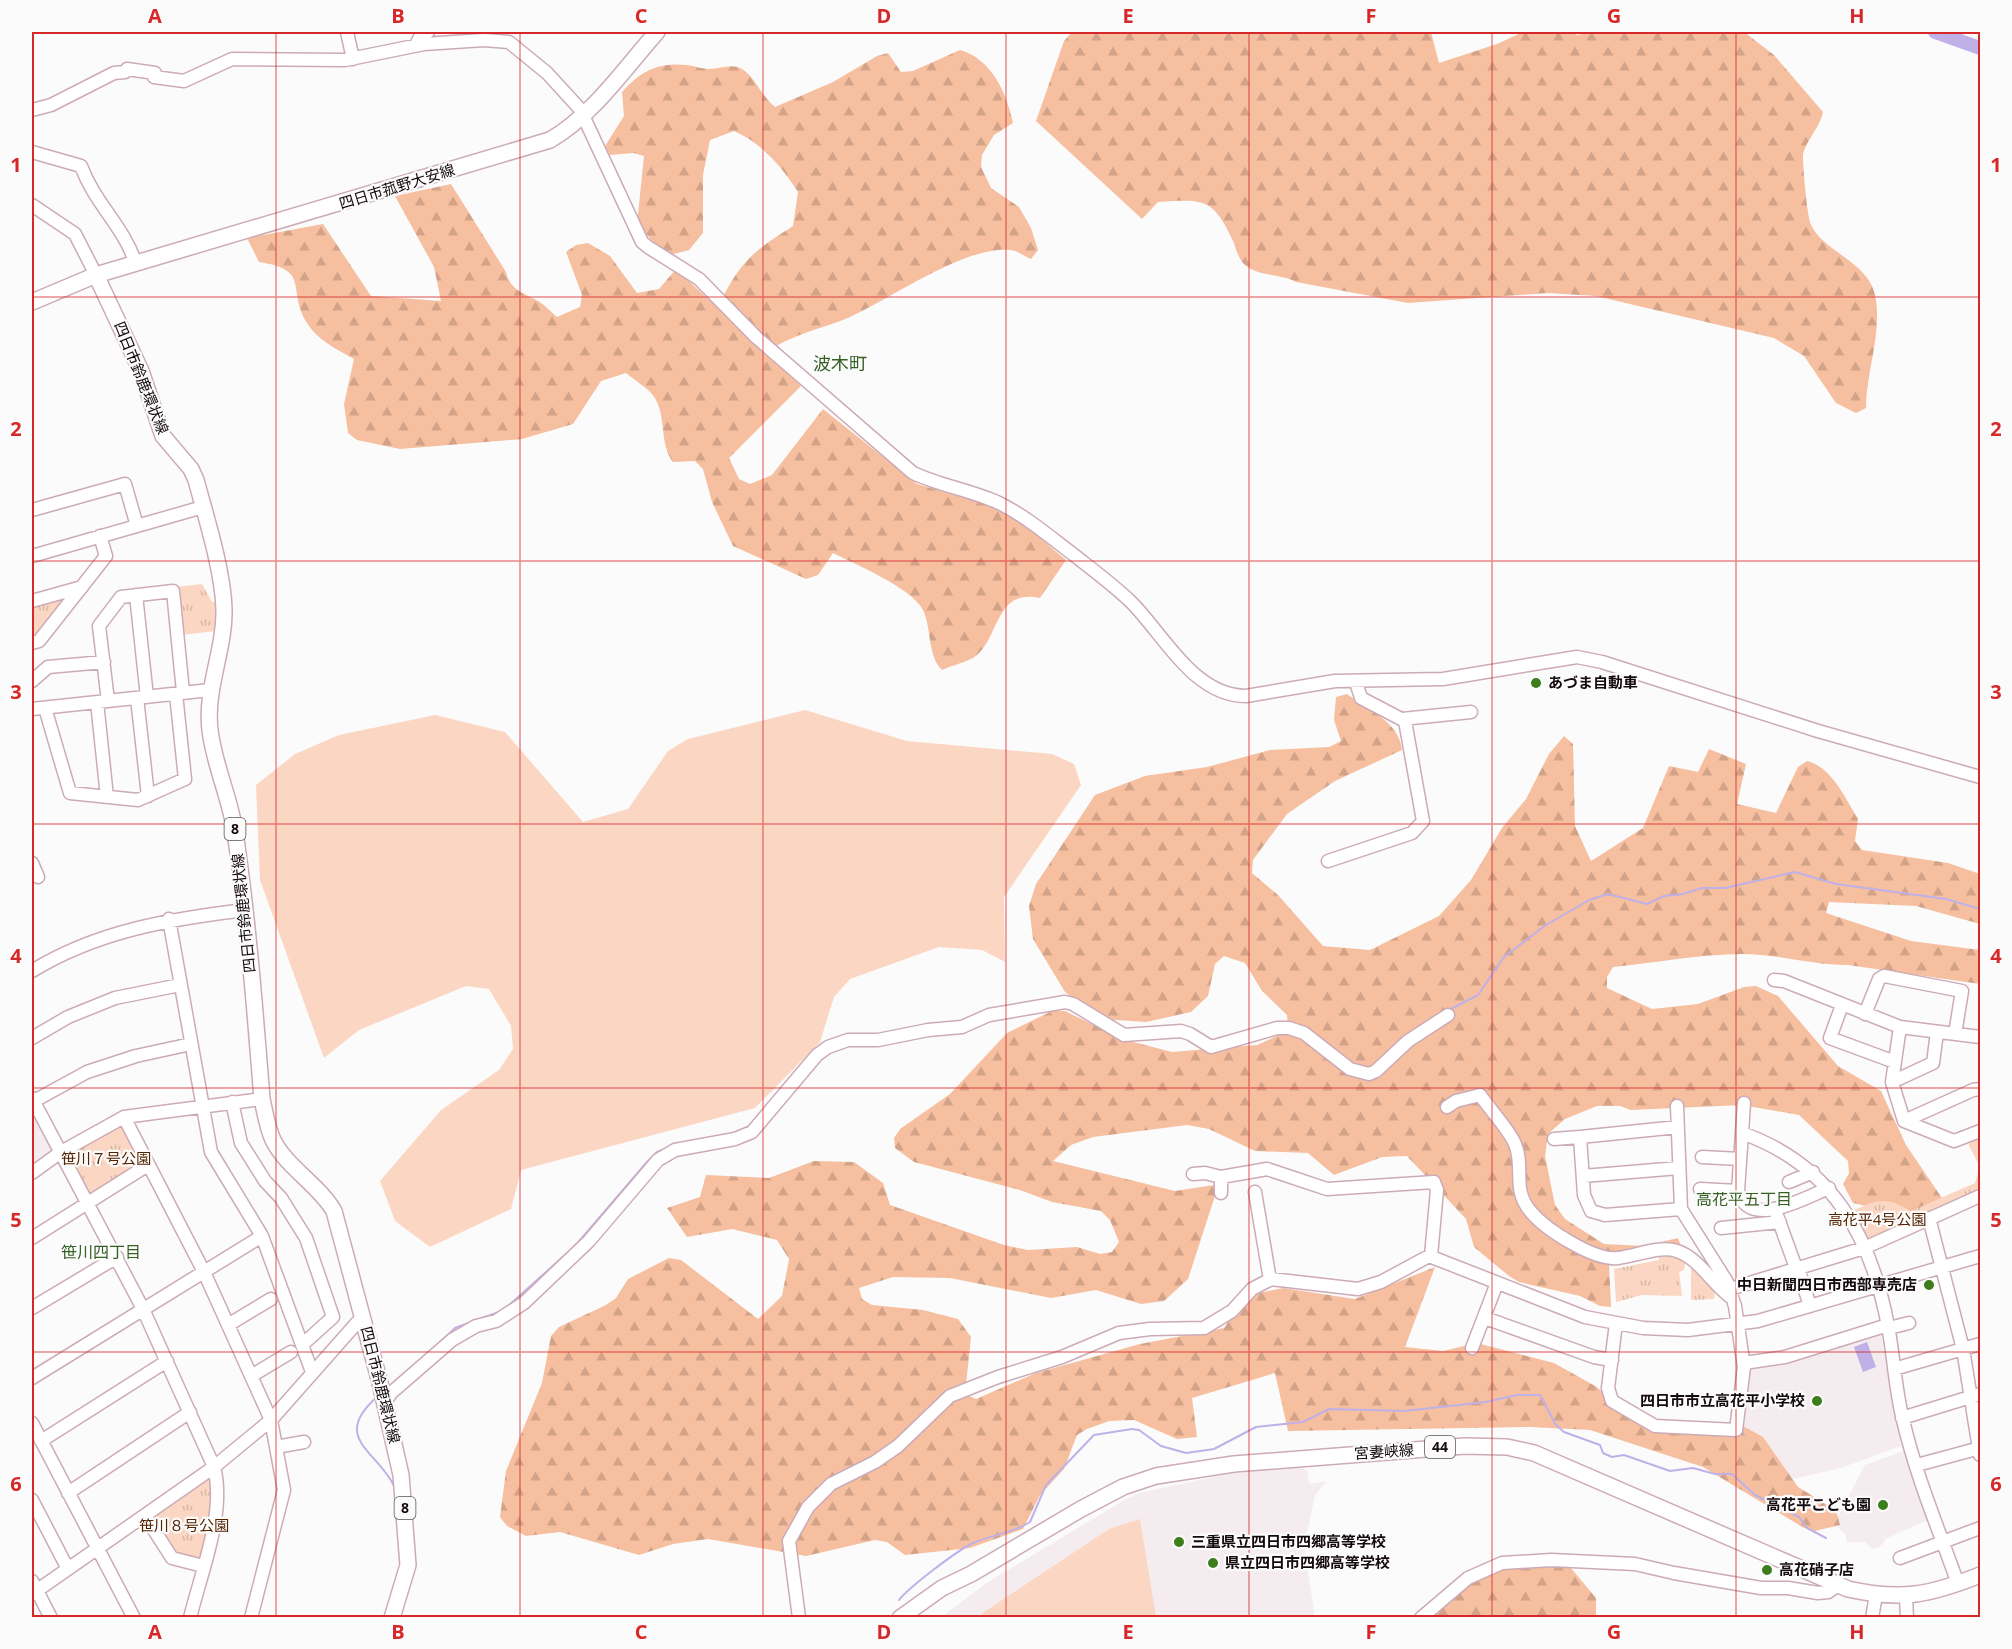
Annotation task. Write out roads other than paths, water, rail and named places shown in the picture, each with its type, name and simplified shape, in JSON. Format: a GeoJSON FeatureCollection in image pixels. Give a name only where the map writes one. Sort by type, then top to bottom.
{"type":"FeatureCollection","features":[{"type":"Feature","properties":{"kind":"main road","name":"四日市菰野大安線"},"geometry":{"type":"LineString","coordinates":[[96,275],[530,148],[568,129],[657,32]]}},
{"type":"Feature","properties":{"kind":"main road"},"geometry":{"type":"LineString","coordinates":[[32,302],[96,275]]}},
{"type":"Feature","properties":{"kind":"main road","name":"四日市鈴鹿環状線"},"geometry":{"type":"LineString","coordinates":[[96,275],[141,371],[163,436],[191,469],[203,507],[224,609],[223,627],[210,690],[210,732],[235,829],[245,910],[262,1099],[272,1138],[280,1151],[326,1198],[334,1211],[383,1394],[402,1476],[408,1547],[405,1575],[392,1617]]}},
{"type":"Feature","properties":{"kind":"main road","name":"宮妻峡線"},"geometry":{"type":"LineString","coordinates":[[904,1617],[942,1588],[971,1574],[1101,1498],[1140,1481],[1214,1466],[1465,1446],[1507,1447],[1534,1453],[1838,1585],[1875,1595],[1906,1597],[1933,1593],[1980,1575]]}},
{"type":"Feature","properties":{"kind":"street"},"geometry":{"type":"LineString","coordinates":[[348,32],[352,59]]}},
{"type":"Feature","properties":{"kind":"street"},"geometry":{"type":"LineString","coordinates":[[416,45],[416,41],[428,32]]}},
{"type":"Feature","properties":{"kind":"street"},"geometry":{"type":"LineString","coordinates":[[32,110],[51,105],[114,73],[125,72],[127,69],[155,72],[154,78],[184,81],[232,59],[300,62],[352,59],[416,45],[475,40],[509,42],[563,89],[582,116],[642,242],[699,279],[756,338],[914,472],[944,486],[998,503],[1039,526],[1116,588],[1200,679],[1227,693],[1246,696],[1335,681],[1443,680],[1577,657],[1602,662],[1808,728],[1980,777]]}},
{"type":"Feature","properties":{"kind":"street"},"geometry":{"type":"LineString","coordinates":[[32,152],[81,166],[95,200],[128,241],[136,264]]}},
{"type":"Feature","properties":{"kind":"street"},"geometry":{"type":"LineString","coordinates":[[32,205],[75,234],[96,275]]}},
{"type":"Feature","properties":{"kind":"street"},"geometry":{"type":"LineString","coordinates":[[32,510],[124,484],[137,526]]}},
{"type":"Feature","properties":{"kind":"street"},"geometry":{"type":"LineString","coordinates":[[32,556],[203,507]]}},
{"type":"Feature","properties":{"kind":"street"},"geometry":{"type":"LineString","coordinates":[[32,643],[39,641],[106,556],[100,536]]}},
{"type":"Feature","properties":{"kind":"street"},"geometry":{"type":"LineString","coordinates":[[32,601],[82,586]]}},
{"type":"Feature","properties":{"kind":"street"},"geometry":{"type":"LineString","coordinates":[[45,708],[70,794],[138,800],[185,779],[173,591],[121,597],[99,626],[104,662],[103,702],[107,797]]}},
{"type":"Feature","properties":{"kind":"street"},"geometry":{"type":"LineString","coordinates":[[136,595],[148,796]]}},
{"type":"Feature","properties":{"kind":"street"},"geometry":{"type":"LineString","coordinates":[[32,681],[48,667],[104,662]]}},
{"type":"Feature","properties":{"kind":"street"},"geometry":{"type":"LineString","coordinates":[[1328,861],[1413,833],[1422,826],[1407,726],[1402,719],[1361,698],[1356,682]]}},
{"type":"Feature","properties":{"kind":"street"},"geometry":{"type":"LineString","coordinates":[[32,709],[210,690]]}},
{"type":"Feature","properties":{"kind":"street"},"geometry":{"type":"LineString","coordinates":[[1402,719],[1471,712]]}},
{"type":"Feature","properties":{"kind":"street"},"geometry":{"type":"LineString","coordinates":[[32,863],[38,877]]}},
{"type":"Feature","properties":{"kind":"street"},"geometry":{"type":"LineString","coordinates":[[32,971],[104,936],[169,919],[245,910]]}},
{"type":"Feature","properties":{"kind":"street"},"geometry":{"type":"LineString","coordinates":[[169,919],[211,1152],[262,1236],[312,1372]]}},
{"type":"Feature","properties":{"kind":"street"},"geometry":{"type":"LineString","coordinates":[[1865,1014],[1879,979],[1884,976],[1962,991],[1955,1034]]}},
{"type":"Feature","properties":{"kind":"street"},"geometry":{"type":"LineString","coordinates":[[1774,980],[1784,981],[1900,1027],[1980,1037]]}},
{"type":"Feature","properties":{"kind":"street"},"geometry":{"type":"LineString","coordinates":[[32,1038],[68,1017],[115,998],[180,985]]}},
{"type":"Feature","properties":{"kind":"street"},"geometry":{"type":"LineString","coordinates":[[383,1394],[391,1393],[452,1340],[476,1326],[496,1321],[524,1303],[589,1241],[658,1160],[675,1150],[735,1139],[752,1132],[817,1055],[838,1042],[878,1040],[928,1029],[962,1028],[989,1015],[1065,1002],[1073,1004],[1124,1035],[1181,1031],[1210,1047],[1276,1028],[1299,1030],[1350,1069],[1364,1075],[1376,1071],[1396,1050],[1448,1015]]}},
{"type":"Feature","properties":{"kind":"street"},"geometry":{"type":"LineString","coordinates":[[1842,1005],[1830,1038],[1895,1062]]}},
{"type":"Feature","properties":{"kind":"street"},"geometry":{"type":"LineString","coordinates":[[1900,1027],[1892,1083],[1907,1125],[1954,1141],[1980,1131]]}},
{"type":"Feature","properties":{"kind":"street"},"geometry":{"type":"LineString","coordinates":[[1892,1083],[1933,1063],[1937,1032]]}},
{"type":"Feature","properties":{"kind":"street"},"geometry":{"type":"LineString","coordinates":[[190,1617],[218,1508],[218,1483],[214,1467],[143,1309],[33,1100],[87,1072],[136,1056],[191,1044]]}},
{"type":"Feature","properties":{"kind":"street"},"geometry":{"type":"LineString","coordinates":[[1904,1121],[1980,1089]]}},
{"type":"Feature","properties":{"kind":"street"},"geometry":{"type":"LineString","coordinates":[[1447,1107],[1456,1101],[1480,1095],[1516,1145],[1520,1196],[1545,1225],[1595,1255],[1606,1258],[1667,1250],[1678,1251],[1688,1256],[1713,1283],[1731,1294]]}},
{"type":"Feature","properties":{"kind":"street"},"geometry":{"type":"LineString","coordinates":[[32,1173],[61,1152],[124,1117],[202,1105],[262,1099]]}},
{"type":"Feature","properties":{"kind":"street"},"geometry":{"type":"LineString","coordinates":[[232,1102],[241,1143],[265,1181],[281,1198],[306,1238],[341,1340]]}},
{"type":"Feature","properties":{"kind":"street"},"geometry":{"type":"LineString","coordinates":[[1744,1103],[1738,1191],[1741,1199],[1750,1207],[1764,1211],[1775,1210],[1829,1188]]}},
{"type":"Feature","properties":{"kind":"street"},"geometry":{"type":"LineString","coordinates":[[1616,1323],[1608,1388],[1612,1401],[1655,1426],[1736,1430],[1744,1363],[1738,1326],[1731,1294],[1681,1209],[1677,1106]]}},
{"type":"Feature","properties":{"kind":"street"},"geometry":{"type":"LineString","coordinates":[[124,1117],[204,1272],[271,1420],[284,1490],[251,1617]]}},
{"type":"Feature","properties":{"kind":"street"},"geometry":{"type":"LineString","coordinates":[[1554,1139],[1678,1127]]}},
{"type":"Feature","properties":{"kind":"street"},"geometry":{"type":"LineString","coordinates":[[1742,1133],[1786,1152],[1813,1172],[1829,1188],[1864,1248],[1878,1286],[1888,1327],[1902,1418],[1958,1584]]}},
{"type":"Feature","properties":{"kind":"street"},"geometry":{"type":"LineString","coordinates":[[1580,1137],[1586,1200],[1589,1208],[1595,1213],[1605,1215],[1681,1209]]}},
{"type":"Feature","properties":{"kind":"street"},"geometry":{"type":"LineString","coordinates":[[1702,1157],[1740,1159]]}},
{"type":"Feature","properties":{"kind":"street"},"geometry":{"type":"LineString","coordinates":[[32,1238],[148,1166]]}},
{"type":"Feature","properties":{"kind":"street"},"geometry":{"type":"LineString","coordinates":[[1583,1176],[1679,1168]]}},
{"type":"Feature","properties":{"kind":"street"},"geometry":{"type":"LineString","coordinates":[[1193,1174],[1205,1173],[1221,1177],[1267,1169],[1327,1189],[1434,1182],[1437,1190],[1431,1256]]}},
{"type":"Feature","properties":{"kind":"street"},"geometry":{"type":"LineString","coordinates":[[1789,1182],[1813,1172]]}},
{"type":"Feature","properties":{"kind":"street"},"geometry":{"type":"LineString","coordinates":[[1221,1177],[1221,1193]]}},
{"type":"Feature","properties":{"kind":"street"},"geometry":{"type":"LineString","coordinates":[[1700,1189],[1738,1191]]}},
{"type":"Feature","properties":{"kind":"street"},"geometry":{"type":"LineString","coordinates":[[1255,1192],[1270,1280]]}},
{"type":"Feature","properties":{"kind":"street"},"geometry":{"type":"LineString","coordinates":[[1731,1294],[1797,1268],[1864,1248],[1980,1196]]}},
{"type":"Feature","properties":{"kind":"street"},"geometry":{"type":"LineString","coordinates":[[1775,1210],[1810,1306]]}},
{"type":"Feature","properties":{"kind":"street"},"geometry":{"type":"LineString","coordinates":[[1917,1465],[1980,1450],[1975,1395],[1929,1218]]}},
{"type":"Feature","properties":{"kind":"street"},"geometry":{"type":"LineString","coordinates":[[1721,1228],[1780,1222]]}},
{"type":"Feature","properties":{"kind":"street"},"geometry":{"type":"LineString","coordinates":[[32,1378],[262,1236]]}},
{"type":"Feature","properties":{"kind":"street"},"geometry":{"type":"LineString","coordinates":[[799,1617],[789,1540],[794,1527],[820,1493],[831,1484],[885,1456],[944,1400],[998,1377],[1062,1357],[1119,1334],[1150,1329],[1204,1328],[1221,1320],[1252,1289],[1270,1280],[1358,1289],[1381,1282],[1412,1263],[1431,1256],[1572,1312],[1616,1323],[1688,1330],[1738,1326],[1980,1256]]}},
{"type":"Feature","properties":{"kind":"street"},"geometry":{"type":"LineString","coordinates":[[32,1308],[117,1257]]}},
{"type":"Feature","properties":{"kind":"street"},"geometry":{"type":"LineString","coordinates":[[1472,1348],[1497,1283]]}},
{"type":"Feature","properties":{"kind":"street"},"geometry":{"type":"LineString","coordinates":[[228,1325],[271,1299]]}},
{"type":"Feature","properties":{"kind":"street"},"geometry":{"type":"LineString","coordinates":[[51,1617],[33,1589],[68,1569],[145,1516],[214,1467],[271,1420],[362,1317]]}},
{"type":"Feature","properties":{"kind":"street"},"geometry":{"type":"LineString","coordinates":[[1485,1317],[1584,1354],[1612,1360]]}},
{"type":"Feature","properties":{"kind":"street"},"geometry":{"type":"LineString","coordinates":[[302,1345],[332,1318]]}},
{"type":"Feature","properties":{"kind":"street"},"geometry":{"type":"LineString","coordinates":[[1744,1363],[1785,1357],[1909,1323]]}},
{"type":"Feature","properties":{"kind":"street"},"geometry":{"type":"LineString","coordinates":[[1894,1369],[1980,1344]]}},
{"type":"Feature","properties":{"kind":"street"},"geometry":{"type":"LineString","coordinates":[[251,1376],[291,1352]]}},
{"type":"Feature","properties":{"kind":"street"},"geometry":{"type":"LineString","coordinates":[[41,1441],[167,1361]]}},
{"type":"Feature","properties":{"kind":"street"},"geometry":{"type":"LineString","coordinates":[[1902,1418],[1975,1395]]}},
{"type":"Feature","properties":{"kind":"street"},"geometry":{"type":"LineString","coordinates":[[68,1493],[190,1412]]}},
{"type":"Feature","properties":{"kind":"street"},"geometry":{"type":"LineString","coordinates":[[32,1424],[134,1617]]}},
{"type":"Feature","properties":{"kind":"street"},"geometry":{"type":"LineString","coordinates":[[276,1447],[304,1442]]}},
{"type":"Feature","properties":{"kind":"street"},"geometry":{"type":"LineString","coordinates":[[32,1500],[68,1569]]}},
{"type":"Feature","properties":{"kind":"street"},"geometry":{"type":"LineString","coordinates":[[145,1516],[172,1558],[203,1566]]}},
{"type":"Feature","properties":{"kind":"street"},"geometry":{"type":"LineString","coordinates":[[1900,1558],[1980,1528]]}},
{"type":"Feature","properties":{"kind":"street"},"geometry":{"type":"LineString","coordinates":[[1421,1617],[1468,1578],[1502,1563],[1551,1560],[1635,1564],[1674,1574],[1751,1586],[1818,1593],[1828,1592],[1838,1585]]}},
{"type":"Feature","properties":{"kind":"street"},"geometry":{"type":"LineString","coordinates":[[1872,1617],[1875,1595]]}},
{"type":"Feature","properties":{"kind":"street"},"geometry":{"type":"LineString","coordinates":[[1906,1597],[1907,1617]]}},
{"type":"Feature","properties":{"kind":"waterway"},"geometry":{"type":"LineString","coordinates":[[1935,32],[1980,48]]}},
{"type":"Feature","properties":{"kind":"waterway"},"geometry":{"type":"LineString","coordinates":[[1449,1010],[1478,995],[1504,957],[1546,925],[1589,900],[1608,894],[1647,904],[1664,896],[1683,894],[1702,888],[1725,888],[1795,872],[1836,884],[1946,899],[1980,909]]}},
{"type":"Feature","properties":{"kind":"waterway"},"geometry":{"type":"LineString","coordinates":[[992,1009],[1031,1002]]}},
{"type":"Feature","properties":{"kind":"waterway"},"geometry":{"type":"LineString","coordinates":[[506,1308],[575,1246],[657,1152],[670,1147]]}},
{"type":"Feature","properties":{"kind":"waterway"},"geometry":{"type":"LineString","coordinates":[[434,1348],[455,1328],[499,1312]]}},
{"type":"Feature","properties":{"kind":"waterway"},"geometry":{"type":"LineString","coordinates":[[899,1600],[923,1578],[966,1547],[1015,1530],[1030,1522],[1046,1485],[1094,1435],[1139,1430],[1161,1446],[1186,1453],[1214,1449],[1256,1427],[1303,1422],[1329,1409],[1404,1411],[1486,1402],[1517,1395],[1540,1395],[1556,1425],[1564,1432],[1600,1445],[1603,1453],[1612,1457],[1624,1455],[1670,1471],[1693,1468],[1715,1474],[1732,1474],[1755,1495],[1799,1517],[1807,1528],[1826,1538]]}},
{"type":"Feature","properties":{"kind":"waterway"},"geometry":{"type":"LineString","coordinates":[[377,1397],[363,1411],[357,1424],[358,1435],[362,1445],[388,1475],[395,1488]]}},
{"type":"Feature","properties":{"kind":"place","name":"あづま自動車"},"geometry":{"type":"Point","coordinates":[1536,683]}},
{"type":"Feature","properties":{"kind":"place","name":"中日新聞四日市西部専売店"},"geometry":{"type":"Point","coordinates":[1929,1285]}},
{"type":"Feature","properties":{"kind":"place","name":"四日市市立高花平小学校"},"geometry":{"type":"Point","coordinates":[1817,1401]}},
{"type":"Feature","properties":{"kind":"place","name":"高花平こども園"},"geometry":{"type":"Point","coordinates":[1883,1505]}},
{"type":"Feature","properties":{"kind":"place","name":"三重県立四日市四郷高等学校"},"geometry":{"type":"Point","coordinates":[1179,1542]}},
{"type":"Feature","properties":{"kind":"place","name":"県立四日市四郷高等学校"},"geometry":{"type":"Point","coordinates":[1213,1563]}},
{"type":"Feature","properties":{"kind":"place","name":"高花硝子店"},"geometry":{"type":"Point","coordinates":[1767,1570]}},
{"type":"Feature","properties":{"kind":"district","name":"波木町"},"geometry":{"type":"Point","coordinates":[840,364]}},
{"type":"Feature","properties":{"kind":"district","name":"高花平五丁目"},"geometry":{"type":"Point","coordinates":[1744,1199]}},
{"type":"Feature","properties":{"kind":"district","name":"笹川四丁目"},"geometry":{"type":"Point","coordinates":[101,1252]}},
{"type":"Feature","properties":{"kind":"park label","name":"笹川７号公園"},"geometry":{"type":"Point","coordinates":[106,1159]}},
{"type":"Feature","properties":{"kind":"park label","name":"高花平4号公園"},"geometry":{"type":"Point","coordinates":[1877,1220]}},
{"type":"Feature","properties":{"kind":"park label","name":"笹川８号公園"},"geometry":{"type":"Point","coordinates":[184,1526]}}]}
